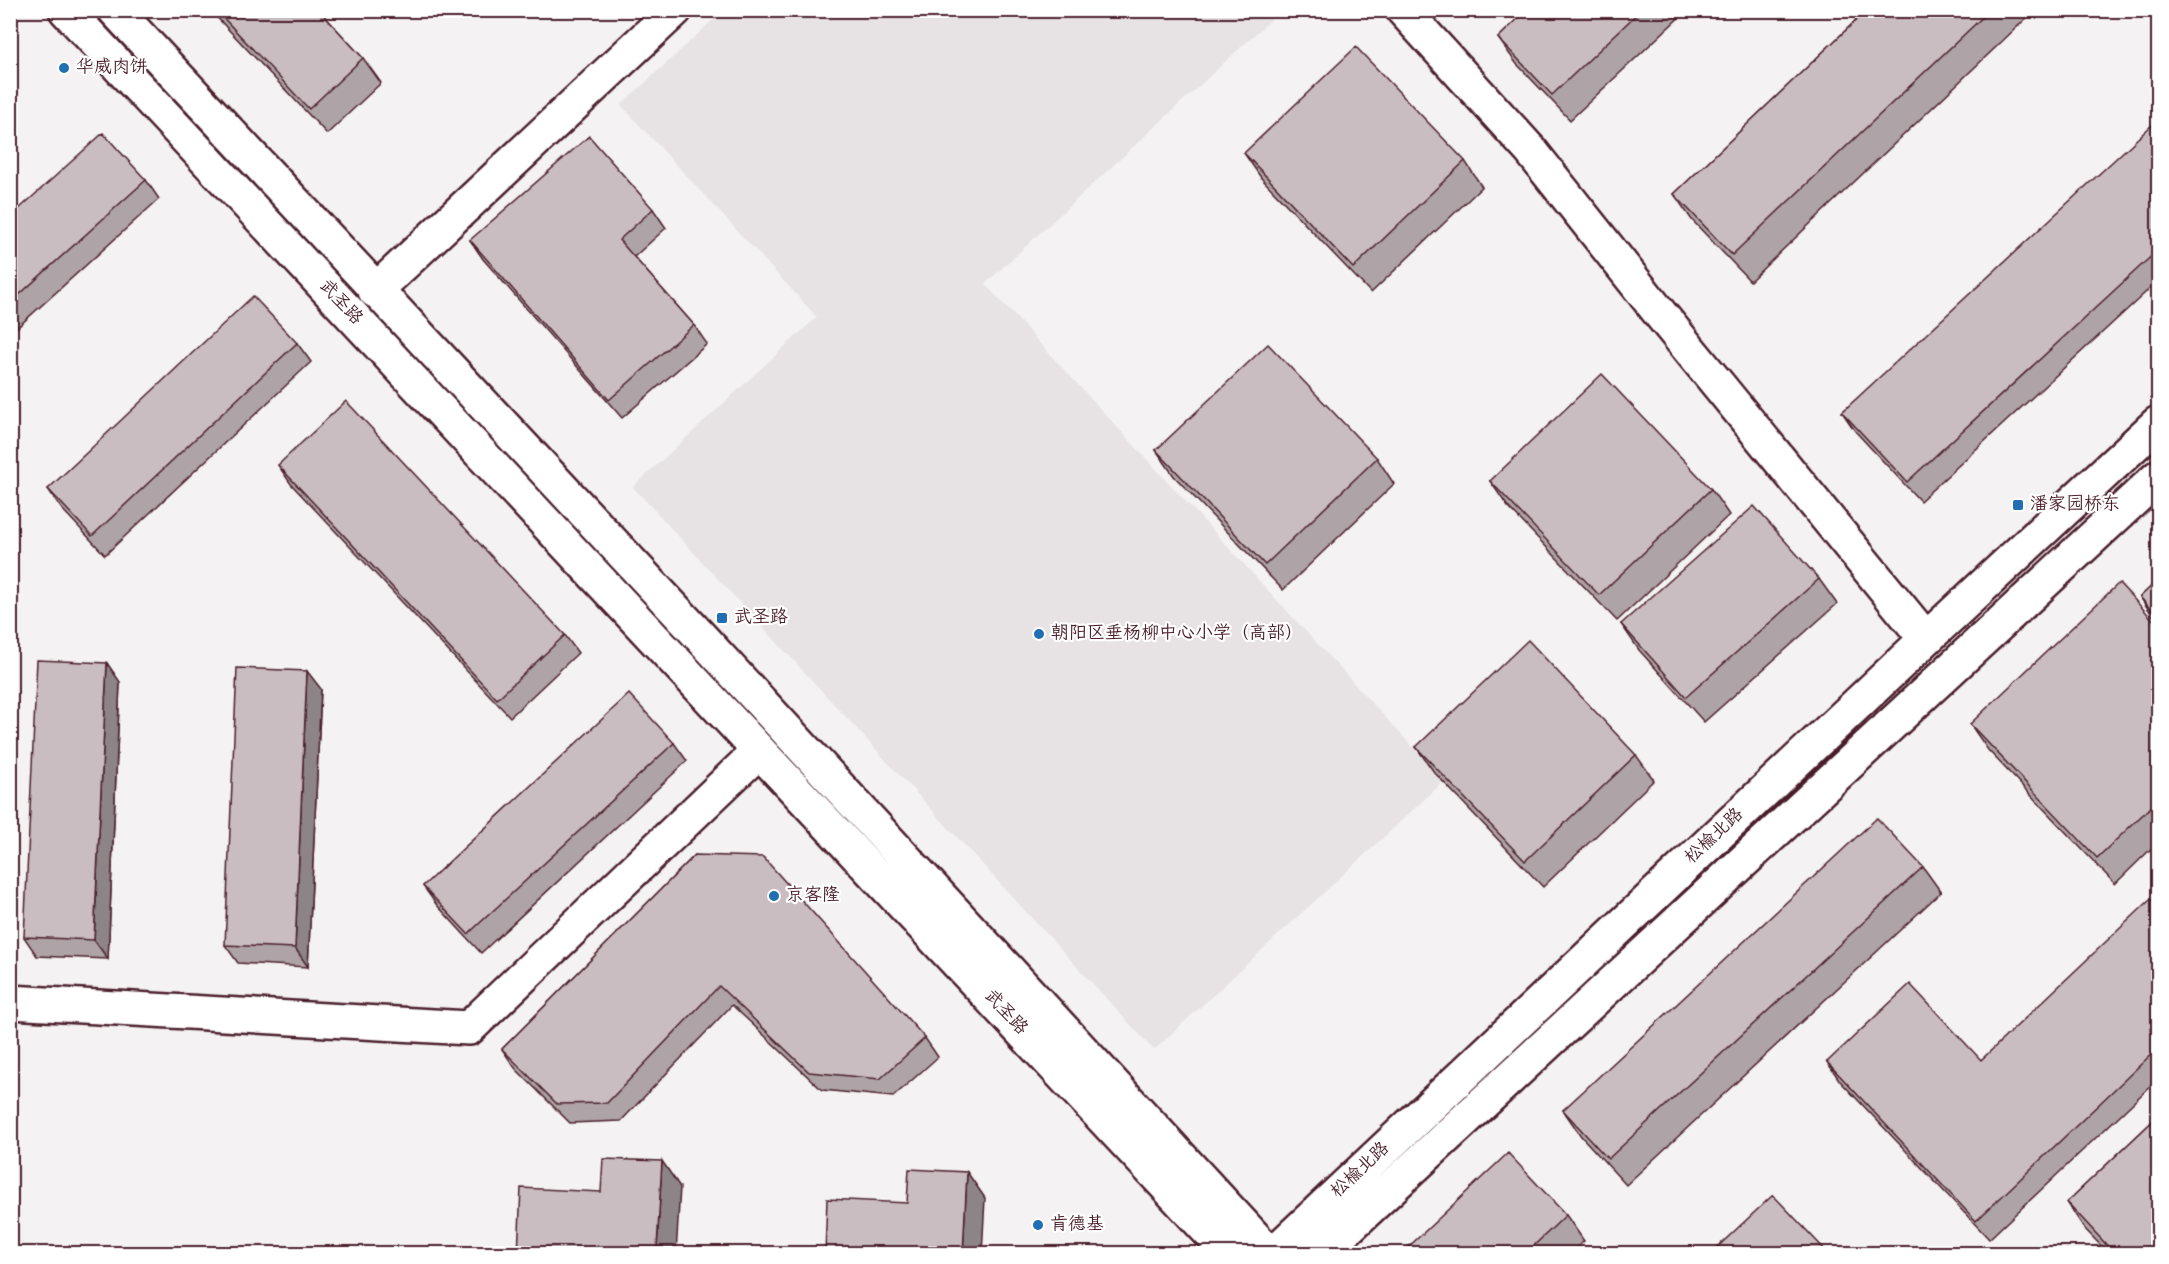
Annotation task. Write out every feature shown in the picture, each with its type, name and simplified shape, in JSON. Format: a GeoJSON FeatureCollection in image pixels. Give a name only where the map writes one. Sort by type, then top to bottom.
{"type":"FeatureCollection","features":[{"type":"Feature","properties":{"kind":"street","name":"武圣路"},"geometry":{"type":"LineString","coordinates":[[66,10],[1230,1254]]}},
{"type":"Feature","properties":{"kind":"street","name":"武圣路"},"geometry":{"type":"LineString","coordinates":[[115,10],[375,291],[697,633],[1271,1254]]}},
{"type":"Feature","properties":{"kind":"street"},"geometry":{"type":"LineString","coordinates":[[375,291],[675,10]]}},
{"type":"Feature","properties":{"kind":"street"},"geometry":{"type":"LineString","coordinates":[[1403,10],[1531,151],[1662,316],[1926,639]]}},
{"type":"Feature","properties":{"kind":"street","name":"松榆北路"},"geometry":{"type":"LineString","coordinates":[[1271,1254],[2158,423]]}},
{"type":"Feature","properties":{"kind":"street","name":"松榆北路"},"geometry":{"type":"LineString","coordinates":[[1320,1254],[2158,477]]}},
{"type":"Feature","properties":{"kind":"street"},"geometry":{"type":"LineString","coordinates":[[10,1002],[469,1028],[759,751]]}},
{"type":"Feature","properties":{"kind":"shaded area","name":"朝阳区垂杨柳中心小学（高部）"},"geometry":{"type":"Polygon","coordinates":[[[723,11],[1280,11],[985,284],[1444,781],[1154,1050],[633,487],[817,317],[621,105],[723,11]]]}},
{"type":"Feature","properties":{"kind":"building"},"geometry":{"type":"Polygon","coordinates":[[[216,10],[319,10],[363,58],[309,109],[216,10]]]}},
{"type":"Feature","properties":{"kind":"building"},"geometry":{"type":"Polygon","coordinates":[[[1527,10],[1641,10],[1552,95],[1498,38],[1527,10]]]}},
{"type":"Feature","properties":{"kind":"building"},"geometry":{"type":"Polygon","coordinates":[[[1867,10],[1990,10],[1732,255],[1674,194],[1867,10]]]}},
{"type":"Feature","properties":{"kind":"building"},"geometry":{"type":"Polygon","coordinates":[[[1356,47],[1465,161],[1353,268],[1244,153],[1356,47]]]}},
{"type":"Feature","properties":{"kind":"building"},"geometry":{"type":"Polygon","coordinates":[[[2152,125],[2158,132],[2158,250],[1907,482],[1842,412],[2152,125]]]}},
{"type":"Feature","properties":{"kind":"building"},"geometry":{"type":"Polygon","coordinates":[[[103,133],[146,180],[10,303],[10,217],[103,133]]]}},
{"type":"Feature","properties":{"kind":"building"},"geometry":{"type":"Polygon","coordinates":[[[589,136],[653,209],[619,240],[694,325],[609,400],[470,240],[589,136]]]}},
{"type":"Feature","properties":{"kind":"building"},"geometry":{"type":"Polygon","coordinates":[[[253,296],[297,343],[92,536],[48,489],[253,296]]]}},
{"type":"Feature","properties":{"kind":"building"},"geometry":{"type":"Polygon","coordinates":[[[1268,344],[1377,458],[1265,565],[1156,450],[1268,344]]]}},
{"type":"Feature","properties":{"kind":"building"},"geometry":{"type":"Polygon","coordinates":[[[1602,374],[1711,489],[1599,595],[1490,481],[1602,374]]]}},
{"type":"Feature","properties":{"kind":"building"},"geometry":{"type":"Polygon","coordinates":[[[346,401],[565,635],[497,699],[278,465],[346,401]]]}},
{"type":"Feature","properties":{"kind":"building"},"geometry":{"type":"Polygon","coordinates":[[[1754,506],[1819,579],[1686,697],[1621,624],[1754,506]]]}},
{"type":"Feature","properties":{"kind":"building"},"geometry":{"type":"Polygon","coordinates":[[[2158,580],[2158,617],[2140,597],[2158,580]]]}},
{"type":"Feature","properties":{"kind":"building"},"geometry":{"type":"Polygon","coordinates":[[[2119,583],[2158,625],[2158,800],[2097,858],[1970,724],[2119,583]]]}},
{"type":"Feature","properties":{"kind":"building"},"geometry":{"type":"Polygon","coordinates":[[[1528,640],[1636,755],[1525,861],[1416,747],[1528,640]]]}},
{"type":"Feature","properties":{"kind":"building"},"geometry":{"type":"Polygon","coordinates":[[[37,660],[107,663],[94,940],[24,937],[37,660]]]}},
{"type":"Feature","properties":{"kind":"building"},"geometry":{"type":"Polygon","coordinates":[[[237,668],[307,671],[295,948],[225,945],[237,668]]]}},
{"type":"Feature","properties":{"kind":"building"},"geometry":{"type":"Polygon","coordinates":[[[629,694],[674,743],[468,934],[423,886],[629,694]]]}},
{"type":"Feature","properties":{"kind":"building"},"geometry":{"type":"Polygon","coordinates":[[[1877,818],[1923,867],[1608,1159],[1563,1110],[1877,818]]]}},
{"type":"Feature","properties":{"kind":"building"},"geometry":{"type":"Polygon","coordinates":[[[695,855],[763,857],[925,1038],[880,1079],[809,1072],[719,986],[607,1103],[557,1104],[502,1049],[695,855]]]}},
{"type":"Feature","properties":{"kind":"building"},"geometry":{"type":"Polygon","coordinates":[[[2151,899],[2158,907],[2158,1048],[1976,1221],[1827,1062],[1910,984],[1981,1060],[2151,899]]]}},
{"type":"Feature","properties":{"kind":"building"},"geometry":{"type":"Polygon","coordinates":[[[2158,1116],[2158,1236],[2140,1254],[2115,1254],[2067,1202],[2158,1116]]]}},
{"type":"Feature","properties":{"kind":"building"},"geometry":{"type":"Polygon","coordinates":[[[1508,1153],[1566,1215],[1525,1254],[1401,1254],[1508,1153]]]}},
{"type":"Feature","properties":{"kind":"building"},"geometry":{"type":"Polygon","coordinates":[[[603,1159],[662,1161],[657,1248],[690,1249],[689,1254],[518,1254],[521,1188],[601,1192],[603,1159]]]}},
{"type":"Feature","properties":{"kind":"building"},"geometry":{"type":"Polygon","coordinates":[[[909,1169],[967,1172],[963,1254],[825,1254],[827,1199],[907,1203],[909,1169]]]}},
{"type":"Feature","properties":{"kind":"building"},"geometry":{"type":"Polygon","coordinates":[[[1773,1195],[1829,1254],[1710,1254],[1773,1195]]]}},
{"type":"Feature","properties":{"kind":"place","name":"华威肉饼"},"geometry":{"type":"Point","coordinates":[64,68]}},
{"type":"Feature","properties":{"kind":"place","name":"潘家园桥东"},"geometry":{"type":"Point","coordinates":[2018,505]}},
{"type":"Feature","properties":{"kind":"place","name":"武圣路"},"geometry":{"type":"Point","coordinates":[722,618]}},
{"type":"Feature","properties":{"kind":"place","name":"朝阳区垂杨柳中心小学（高部）"},"geometry":{"type":"Point","coordinates":[1039,634]}},
{"type":"Feature","properties":{"kind":"place","name":"京客隆"},"geometry":{"type":"Point","coordinates":[774,896]}},
{"type":"Feature","properties":{"kind":"place","name":"肯德基"},"geometry":{"type":"Point","coordinates":[1038,1225]}}]}
